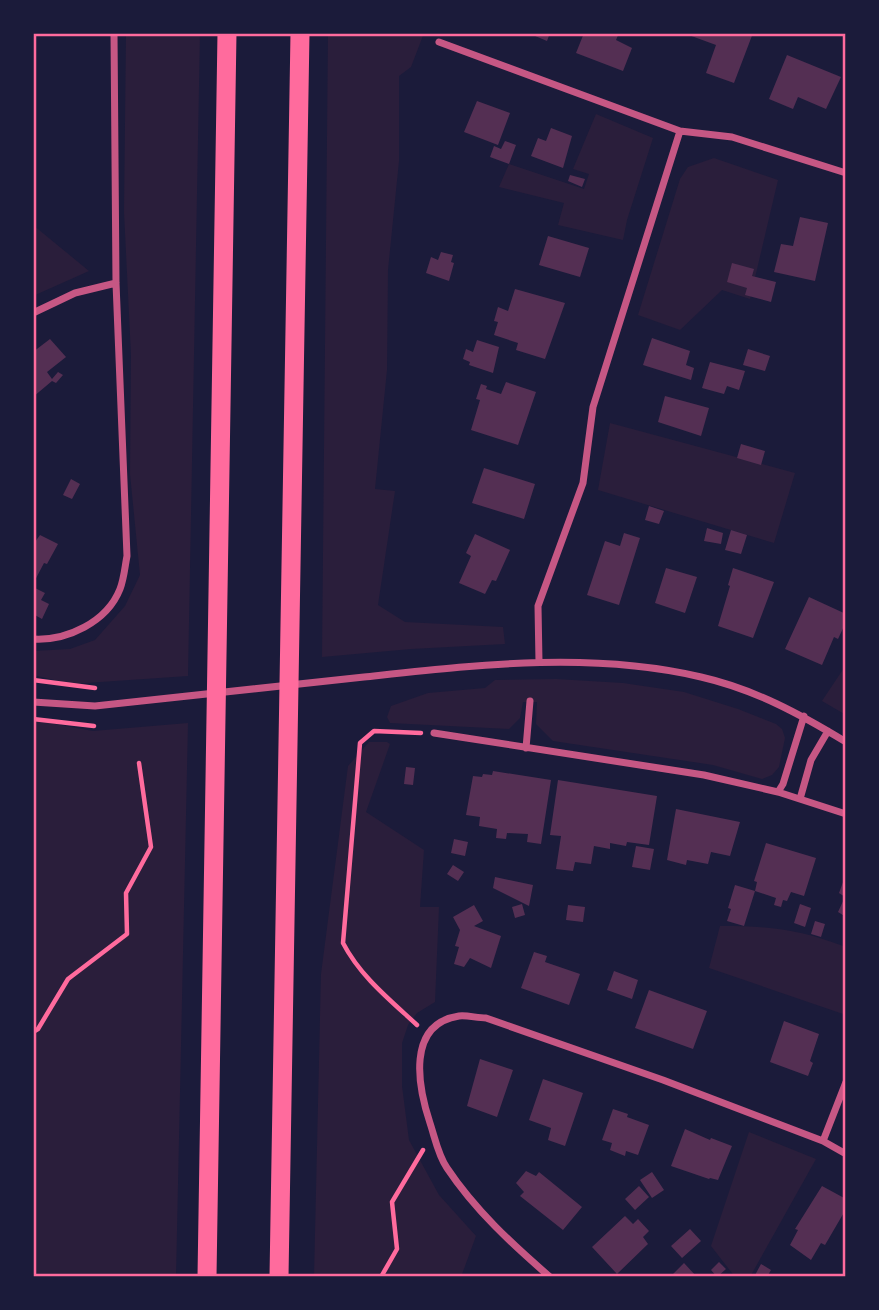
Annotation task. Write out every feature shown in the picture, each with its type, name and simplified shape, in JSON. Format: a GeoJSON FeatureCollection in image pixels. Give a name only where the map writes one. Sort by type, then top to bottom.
{"type":"FeatureCollection","features":[{"type":"Feature","properties":{"kind":"highway"},"geometry":{"type":"LineString","coordinates":[[207,1277],[228,33]]}},
{"type":"Feature","properties":{"kind":"highway"},"geometry":{"type":"LineString","coordinates":[[279,1277],[300,33]]}},
{"type":"Feature","properties":{"kind":"street"},"geometry":{"type":"LineString","coordinates":[[33,639],[49,640],[85,627],[107,611],[120,588],[127,556],[116,283],[114,33]]}},
{"type":"Feature","properties":{"kind":"street"},"geometry":{"type":"LineString","coordinates":[[439,42],[680,131],[732,137],[846,173]]}},
{"type":"Feature","properties":{"kind":"street"},"geometry":{"type":"LineString","coordinates":[[539,662],[538,606],[583,483],[593,408],[680,131]]}},
{"type":"Feature","properties":{"kind":"street"},"geometry":{"type":"LineString","coordinates":[[33,313],[75,293],[116,283]]}},
{"type":"Feature","properties":{"kind":"street"},"geometry":{"type":"LineString","coordinates":[[33,702],[94,706],[412,672],[539,662],[612,663],[701,677],[759,694],[804,716],[846,742]]}},
{"type":"Feature","properties":{"kind":"street"},"geometry":{"type":"LineString","coordinates":[[526,748],[530,701]]}},
{"type":"Feature","properties":{"kind":"street"},"geometry":{"type":"LineString","coordinates":[[778,792],[783,784],[804,716]]}},
{"type":"Feature","properties":{"kind":"street"},"geometry":{"type":"LineString","coordinates":[[800,799],[811,760],[828,731]]}},
{"type":"Feature","properties":{"kind":"street"},"geometry":{"type":"LineString","coordinates":[[435,733],[704,775],[778,792],[846,814]]}},
{"type":"Feature","properties":{"kind":"street"},"geometry":{"type":"LineString","coordinates":[[550,1277],[471,1201],[445,1165],[420,1094],[420,1050],[427,1035],[441,1022],[460,1016],[486,1018],[663,1080],[823,1141],[846,1154]]}},
{"type":"Feature","properties":{"kind":"street"},"geometry":{"type":"LineString","coordinates":[[823,1141],[846,1082]]}},
{"type":"Feature","properties":{"kind":"path"},"geometry":{"type":"LineString","coordinates":[[33,680],[95,688]]}},
{"type":"Feature","properties":{"kind":"path"},"geometry":{"type":"LineString","coordinates":[[33,719],[94,726]]}},
{"type":"Feature","properties":{"kind":"path"},"geometry":{"type":"LineString","coordinates":[[417,1025],[373,985],[343,943],[360,743],[374,731],[435,733]]}},
{"type":"Feature","properties":{"kind":"path"},"geometry":{"type":"LineString","coordinates":[[33,1032],[38,1029],[68,979],[127,934],[126,893],[150,847],[139,763]]}},
{"type":"Feature","properties":{"kind":"path"},"geometry":{"type":"LineString","coordinates":[[381,1277],[397,1249],[392,1202],[423,1150]]}},
{"type":"Feature","properties":{"kind":"shaded area"},"geometry":{"type":"Polygon","coordinates":[[[126,33],[200,33],[188,676],[71,684],[33,675],[33,651],[70,649],[95,640],[125,606],[140,575],[130,474],[131,355],[124,212],[126,33]]]}},
{"type":"Feature","properties":{"kind":"shaded area"},"geometry":{"type":"Polygon","coordinates":[[[328,33],[424,33],[411,67],[399,76],[399,161],[388,270],[387,370],[375,489],[395,491],[378,605],[405,622],[503,627],[505,644],[322,657],[328,33]]]}},
{"type":"Feature","properties":{"kind":"shaded area"},"geometry":{"type":"Polygon","coordinates":[[[596,114],[653,138],[623,240],[558,225],[564,203],[499,187],[509,164],[584,189],[589,174],[573,169],[596,114]]]}},
{"type":"Feature","properties":{"kind":"shaded area"},"geometry":{"type":"Polygon","coordinates":[[[714,158],[778,180],[750,299],[722,290],[680,330],[638,315],[680,179],[688,167],[714,158]]]}},
{"type":"Feature","properties":{"kind":"shaded area"},"geometry":{"type":"Polygon","coordinates":[[[33,225],[89,271],[33,296],[33,225]]]}},
{"type":"Feature","properties":{"kind":"shaded area"},"geometry":{"type":"Polygon","coordinates":[[[610,423],[795,473],[774,543],[598,490],[610,423]]]}},
{"type":"Feature","properties":{"kind":"shaded area"},"geometry":{"type":"Polygon","coordinates":[[[846,665],[846,715],[822,701],[846,665]]]}},
{"type":"Feature","properties":{"kind":"shaded area"},"geometry":{"type":"Polygon","coordinates":[[[556,679],[623,683],[684,692],[738,709],[782,729],[785,738],[779,767],[772,775],[762,779],[713,765],[553,741],[536,724],[537,702],[523,702],[520,718],[509,729],[390,723],[387,717],[391,706],[428,693],[485,688],[495,680],[556,679]]]}},
{"type":"Feature","properties":{"kind":"shaded area"},"geometry":{"type":"Polygon","coordinates":[[[33,720],[93,731],[188,723],[176,1277],[33,1277],[33,720]]]}},
{"type":"Feature","properties":{"kind":"shaded area"},"geometry":{"type":"Polygon","coordinates":[[[369,742],[390,744],[366,812],[424,850],[420,907],[439,907],[435,1002],[417,1013],[408,1025],[402,1043],[402,1086],[409,1140],[439,1195],[476,1236],[461,1277],[314,1277],[321,974],[348,766],[369,742]]]}},
{"type":"Feature","properties":{"kind":"shaded area"},"geometry":{"type":"Polygon","coordinates":[[[720,926],[784,930],[846,947],[846,1015],[709,968],[720,926]]]}},
{"type":"Feature","properties":{"kind":"shaded area"},"geometry":{"type":"Polygon","coordinates":[[[749,1132],[816,1159],[750,1277],[735,1277],[711,1246],[749,1132]]]}},
{"type":"Feature","properties":{"kind":"building"},"geometry":{"type":"Polygon","coordinates":[[[528,33],[550,33],[547,41],[528,33]]]}},
{"type":"Feature","properties":{"kind":"building"},"geometry":{"type":"Polygon","coordinates":[[[584,33],[619,33],[616,40],[632,48],[623,71],[576,53],[584,33]]]}},
{"type":"Feature","properties":{"kind":"building"},"geometry":{"type":"Polygon","coordinates":[[[753,33],[734,83],[706,73],[716,45],[686,34],[753,33]]]}},
{"type":"Feature","properties":{"kind":"building"},"geometry":{"type":"Polygon","coordinates":[[[787,55],[841,77],[826,109],[798,97],[793,109],[769,99],[787,55]]]}},
{"type":"Feature","properties":{"kind":"building"},"geometry":{"type":"Polygon","coordinates":[[[477,101],[510,113],[498,145],[464,132],[477,101]]]}},
{"type":"Feature","properties":{"kind":"building"},"geometry":{"type":"Polygon","coordinates":[[[551,128],[572,136],[563,168],[531,156],[538,138],[546,141],[551,128]]]}},
{"type":"Feature","properties":{"kind":"building"},"geometry":{"type":"Polygon","coordinates":[[[505,141],[516,145],[509,164],[490,157],[494,146],[501,149],[505,141]]]}},
{"type":"Feature","properties":{"kind":"building"},"geometry":{"type":"Polygon","coordinates":[[[570,175],[585,179],[582,187],[568,181],[570,175]]]}},
{"type":"Feature","properties":{"kind":"building"},"geometry":{"type":"Polygon","coordinates":[[[800,217],[828,223],[815,281],[774,272],[781,244],[793,246],[800,217]]]}},
{"type":"Feature","properties":{"kind":"building"},"geometry":{"type":"Polygon","coordinates":[[[548,236],[589,248],[580,277],[539,265],[548,236]]]}},
{"type":"Feature","properties":{"kind":"building"},"geometry":{"type":"Polygon","coordinates":[[[441,252],[453,255],[451,262],[454,263],[449,281],[426,273],[431,257],[438,260],[441,252]]]}},
{"type":"Feature","properties":{"kind":"building"},"geometry":{"type":"Polygon","coordinates":[[[732,263],[754,269],[752,276],[776,282],[771,302],[745,295],[747,288],[727,282],[732,263]]]}},
{"type":"Feature","properties":{"kind":"building"},"geometry":{"type":"Polygon","coordinates":[[[515,289],[565,303],[545,359],[516,350],[518,343],[494,335],[498,322],[494,321],[498,307],[508,311],[515,289]]]}},
{"type":"Feature","properties":{"kind":"building"},"geometry":{"type":"Polygon","coordinates":[[[652,338],[690,351],[686,365],[694,368],[691,380],[643,365],[652,338]]]}},
{"type":"Feature","properties":{"kind":"building"},"geometry":{"type":"Polygon","coordinates":[[[50,339],[66,357],[47,372],[52,379],[58,372],[63,375],[56,383],[52,381],[33,397],[33,352],[50,339]]]}},
{"type":"Feature","properties":{"kind":"building"},"geometry":{"type":"Polygon","coordinates":[[[477,340],[499,347],[493,373],[469,365],[470,362],[463,359],[466,349],[473,352],[477,340]]]}},
{"type":"Feature","properties":{"kind":"building"},"geometry":{"type":"Polygon","coordinates":[[[748,349],[770,356],[765,371],[743,365],[748,349]]]}},
{"type":"Feature","properties":{"kind":"building"},"geometry":{"type":"Polygon","coordinates":[[[710,362],[745,371],[739,390],[727,386],[724,394],[702,388],[710,362]]]}},
{"type":"Feature","properties":{"kind":"building"},"geometry":{"type":"Polygon","coordinates":[[[506,382],[536,392],[518,445],[471,430],[480,400],[476,399],[481,384],[487,386],[486,389],[501,394],[506,382]]]}},
{"type":"Feature","properties":{"kind":"building"},"geometry":{"type":"Polygon","coordinates":[[[665,396],[709,408],[701,436],[658,422],[665,396]]]}},
{"type":"Feature","properties":{"kind":"building"},"geometry":{"type":"Polygon","coordinates":[[[741,444],[765,451],[761,465],[737,458],[741,444]]]}},
{"type":"Feature","properties":{"kind":"building"},"geometry":{"type":"Polygon","coordinates":[[[484,468],[535,484],[524,519],[472,503],[484,468]]]}},
{"type":"Feature","properties":{"kind":"building"},"geometry":{"type":"Polygon","coordinates":[[[71,479],[80,484],[72,499],[63,495],[71,479]]]}},
{"type":"Feature","properties":{"kind":"building"},"geometry":{"type":"Polygon","coordinates":[[[649,506],[664,511],[659,524],[645,520],[649,506]]]}},
{"type":"Feature","properties":{"kind":"building"},"geometry":{"type":"Polygon","coordinates":[[[707,528],[723,533],[721,544],[704,541],[707,528]]]}},
{"type":"Feature","properties":{"kind":"building"},"geometry":{"type":"Polygon","coordinates":[[[731,530],[747,535],[741,554],[725,550],[731,530]]]}},
{"type":"Feature","properties":{"kind":"building"},"geometry":{"type":"Polygon","coordinates":[[[624,533],[640,538],[619,605],[587,595],[605,541],[620,546],[624,533]]]}},
{"type":"Feature","properties":{"kind":"building"},"geometry":{"type":"Polygon","coordinates":[[[475,534],[510,550],[496,581],[492,580],[485,594],[459,583],[471,556],[466,553],[475,534]]]}},
{"type":"Feature","properties":{"kind":"building"},"geometry":{"type":"Polygon","coordinates":[[[40,535],[58,544],[33,584],[33,541],[40,535]]]}},
{"type":"Feature","properties":{"kind":"building"},"geometry":{"type":"Polygon","coordinates":[[[666,568],[697,577],[685,613],[655,603],[666,568]]]}},
{"type":"Feature","properties":{"kind":"building"},"geometry":{"type":"Polygon","coordinates":[[[733,568],[774,582],[753,638],[718,626],[733,568]]]}},
{"type":"Feature","properties":{"kind":"building"},"geometry":{"type":"Polygon","coordinates":[[[33,587],[45,593],[41,600],[49,604],[42,619],[33,614],[33,587]]]}},
{"type":"Feature","properties":{"kind":"building"},"geometry":{"type":"Polygon","coordinates":[[[809,597],[846,614],[846,622],[838,639],[834,637],[822,665],[785,649],[809,597]]]}},
{"type":"Feature","properties":{"kind":"building"},"geometry":{"type":"Polygon","coordinates":[[[406,767],[415,768],[413,785],[404,784],[406,767]]]}},
{"type":"Feature","properties":{"kind":"building"},"geometry":{"type":"Polygon","coordinates":[[[493,771],[551,780],[541,844],[527,842],[528,834],[507,833],[506,839],[496,838],[497,829],[479,826],[480,817],[466,815],[473,776],[492,775],[493,771]]]}},
{"type":"Feature","properties":{"kind":"building"},"geometry":{"type":"Polygon","coordinates":[[[558,780],[657,796],[649,845],[627,842],[626,846],[610,843],[610,849],[594,846],[591,864],[575,862],[573,871],[556,869],[561,836],[550,835],[558,780]]]}},
{"type":"Feature","properties":{"kind":"building"},"geometry":{"type":"Polygon","coordinates":[[[676,809],[740,822],[730,856],[711,852],[708,864],[687,860],[686,865],[667,860],[676,809]]]}},
{"type":"Feature","properties":{"kind":"building"},"geometry":{"type":"Polygon","coordinates":[[[454,839],[468,842],[465,856],[451,853],[454,839]]]}},
{"type":"Feature","properties":{"kind":"building"},"geometry":{"type":"Polygon","coordinates":[[[766,843],[816,858],[804,896],[791,892],[787,901],[783,900],[781,907],[774,905],[776,898],[755,891],[757,882],[754,881],[766,843]]]}},
{"type":"Feature","properties":{"kind":"building"},"geometry":{"type":"Polygon","coordinates":[[[636,846],[654,849],[650,870],[632,867],[636,846]]]}},
{"type":"Feature","properties":{"kind":"building"},"geometry":{"type":"Polygon","coordinates":[[[453,865],[464,872],[458,881],[447,874],[453,865]]]}},
{"type":"Feature","properties":{"kind":"building"},"geometry":{"type":"Polygon","coordinates":[[[846,874],[846,917],[838,912],[845,897],[839,893],[846,874]]]}},
{"type":"Feature","properties":{"kind":"building"},"geometry":{"type":"Polygon","coordinates":[[[495,877],[533,885],[529,906],[493,888],[495,877]]]}},
{"type":"Feature","properties":{"kind":"building"},"geometry":{"type":"Polygon","coordinates":[[[735,885],[755,891],[744,926],[727,921],[735,885]]]}},
{"type":"Feature","properties":{"kind":"building"},"geometry":{"type":"Polygon","coordinates":[[[522,904],[525,915],[515,918],[512,907],[522,904]]]}},
{"type":"Feature","properties":{"kind":"building"},"geometry":{"type":"Polygon","coordinates":[[[800,904],[811,908],[805,927],[794,923],[800,904]]]}},
{"type":"Feature","properties":{"kind":"building"},"geometry":{"type":"Polygon","coordinates":[[[474,905],[483,921],[474,926],[501,936],[491,968],[470,958],[464,967],[454,964],[459,947],[455,946],[460,930],[453,917],[474,905]]]}},
{"type":"Feature","properties":{"kind":"building"},"geometry":{"type":"Polygon","coordinates":[[[568,905],[585,907],[583,922],[566,920],[568,905]]]}},
{"type":"Feature","properties":{"kind":"building"},"geometry":{"type":"Polygon","coordinates":[[[815,921],[825,924],[821,937],[811,934],[815,921]]]}},
{"type":"Feature","properties":{"kind":"building"},"geometry":{"type":"Polygon","coordinates":[[[534,952],[547,956],[545,962],[580,974],[569,1005],[521,988],[534,952]]]}},
{"type":"Feature","properties":{"kind":"building"},"geometry":{"type":"Polygon","coordinates":[[[614,971],[638,980],[632,999],[607,990],[614,971]]]}},
{"type":"Feature","properties":{"kind":"building"},"geometry":{"type":"Polygon","coordinates":[[[649,990],[707,1011],[693,1049],[635,1028],[649,990]]]}},
{"type":"Feature","properties":{"kind":"building"},"geometry":{"type":"Polygon","coordinates":[[[784,1021],[819,1034],[808,1076],[770,1062],[784,1021]]]}},
{"type":"Feature","properties":{"kind":"building"},"geometry":{"type":"Polygon","coordinates":[[[480,1059],[513,1070],[497,1117],[467,1106],[480,1059]]]}},
{"type":"Feature","properties":{"kind":"building"},"geometry":{"type":"Polygon","coordinates":[[[543,1079],[583,1093],[565,1146],[548,1140],[551,1128],[529,1120],[543,1079]]]}},
{"type":"Feature","properties":{"kind":"building"},"geometry":{"type":"Polygon","coordinates":[[[613,1109],[649,1125],[638,1155],[626,1151],[625,1156],[610,1150],[612,1143],[602,1140],[613,1109]]]}},
{"type":"Feature","properties":{"kind":"building"},"geometry":{"type":"Polygon","coordinates":[[[685,1129],[732,1146],[718,1180],[671,1166],[685,1129]]]}},
{"type":"Feature","properties":{"kind":"building"},"geometry":{"type":"Polygon","coordinates":[[[526,1171],[536,1176],[539,1172],[582,1207],[563,1230],[520,1196],[524,1192],[516,1183],[526,1171]]]}},
{"type":"Feature","properties":{"kind":"building"},"geometry":{"type":"Polygon","coordinates":[[[652,1172],[664,1190],[652,1198],[640,1180],[652,1172]]]}},
{"type":"Feature","properties":{"kind":"building"},"geometry":{"type":"Polygon","coordinates":[[[639,1186],[649,1197],[635,1210],[625,1199],[639,1186]]]}},
{"type":"Feature","properties":{"kind":"building"},"geometry":{"type":"Polygon","coordinates":[[[822,1186],[846,1199],[846,1209],[825,1245],[821,1243],[811,1260],[790,1245],[798,1230],[795,1229],[822,1186]]]}},
{"type":"Feature","properties":{"kind":"building"},"geometry":{"type":"Polygon","coordinates":[[[625,1216],[633,1224],[638,1219],[649,1231],[643,1237],[648,1244],[617,1274],[592,1247],[625,1216]]]}},
{"type":"Feature","properties":{"kind":"building"},"geometry":{"type":"Polygon","coordinates":[[[690,1229],[701,1241],[682,1258],[671,1246],[690,1229]]]}},
{"type":"Feature","properties":{"kind":"building"},"geometry":{"type":"Polygon","coordinates":[[[719,1262],[726,1269],[717,1277],[711,1270],[719,1262]]]}},
{"type":"Feature","properties":{"kind":"building"},"geometry":{"type":"Polygon","coordinates":[[[684,1263],[697,1277],[670,1277],[684,1263]]]}},
{"type":"Feature","properties":{"kind":"building"},"geometry":{"type":"Polygon","coordinates":[[[761,1264],[771,1270],[767,1277],[754,1277],[761,1264]]]}}]}
